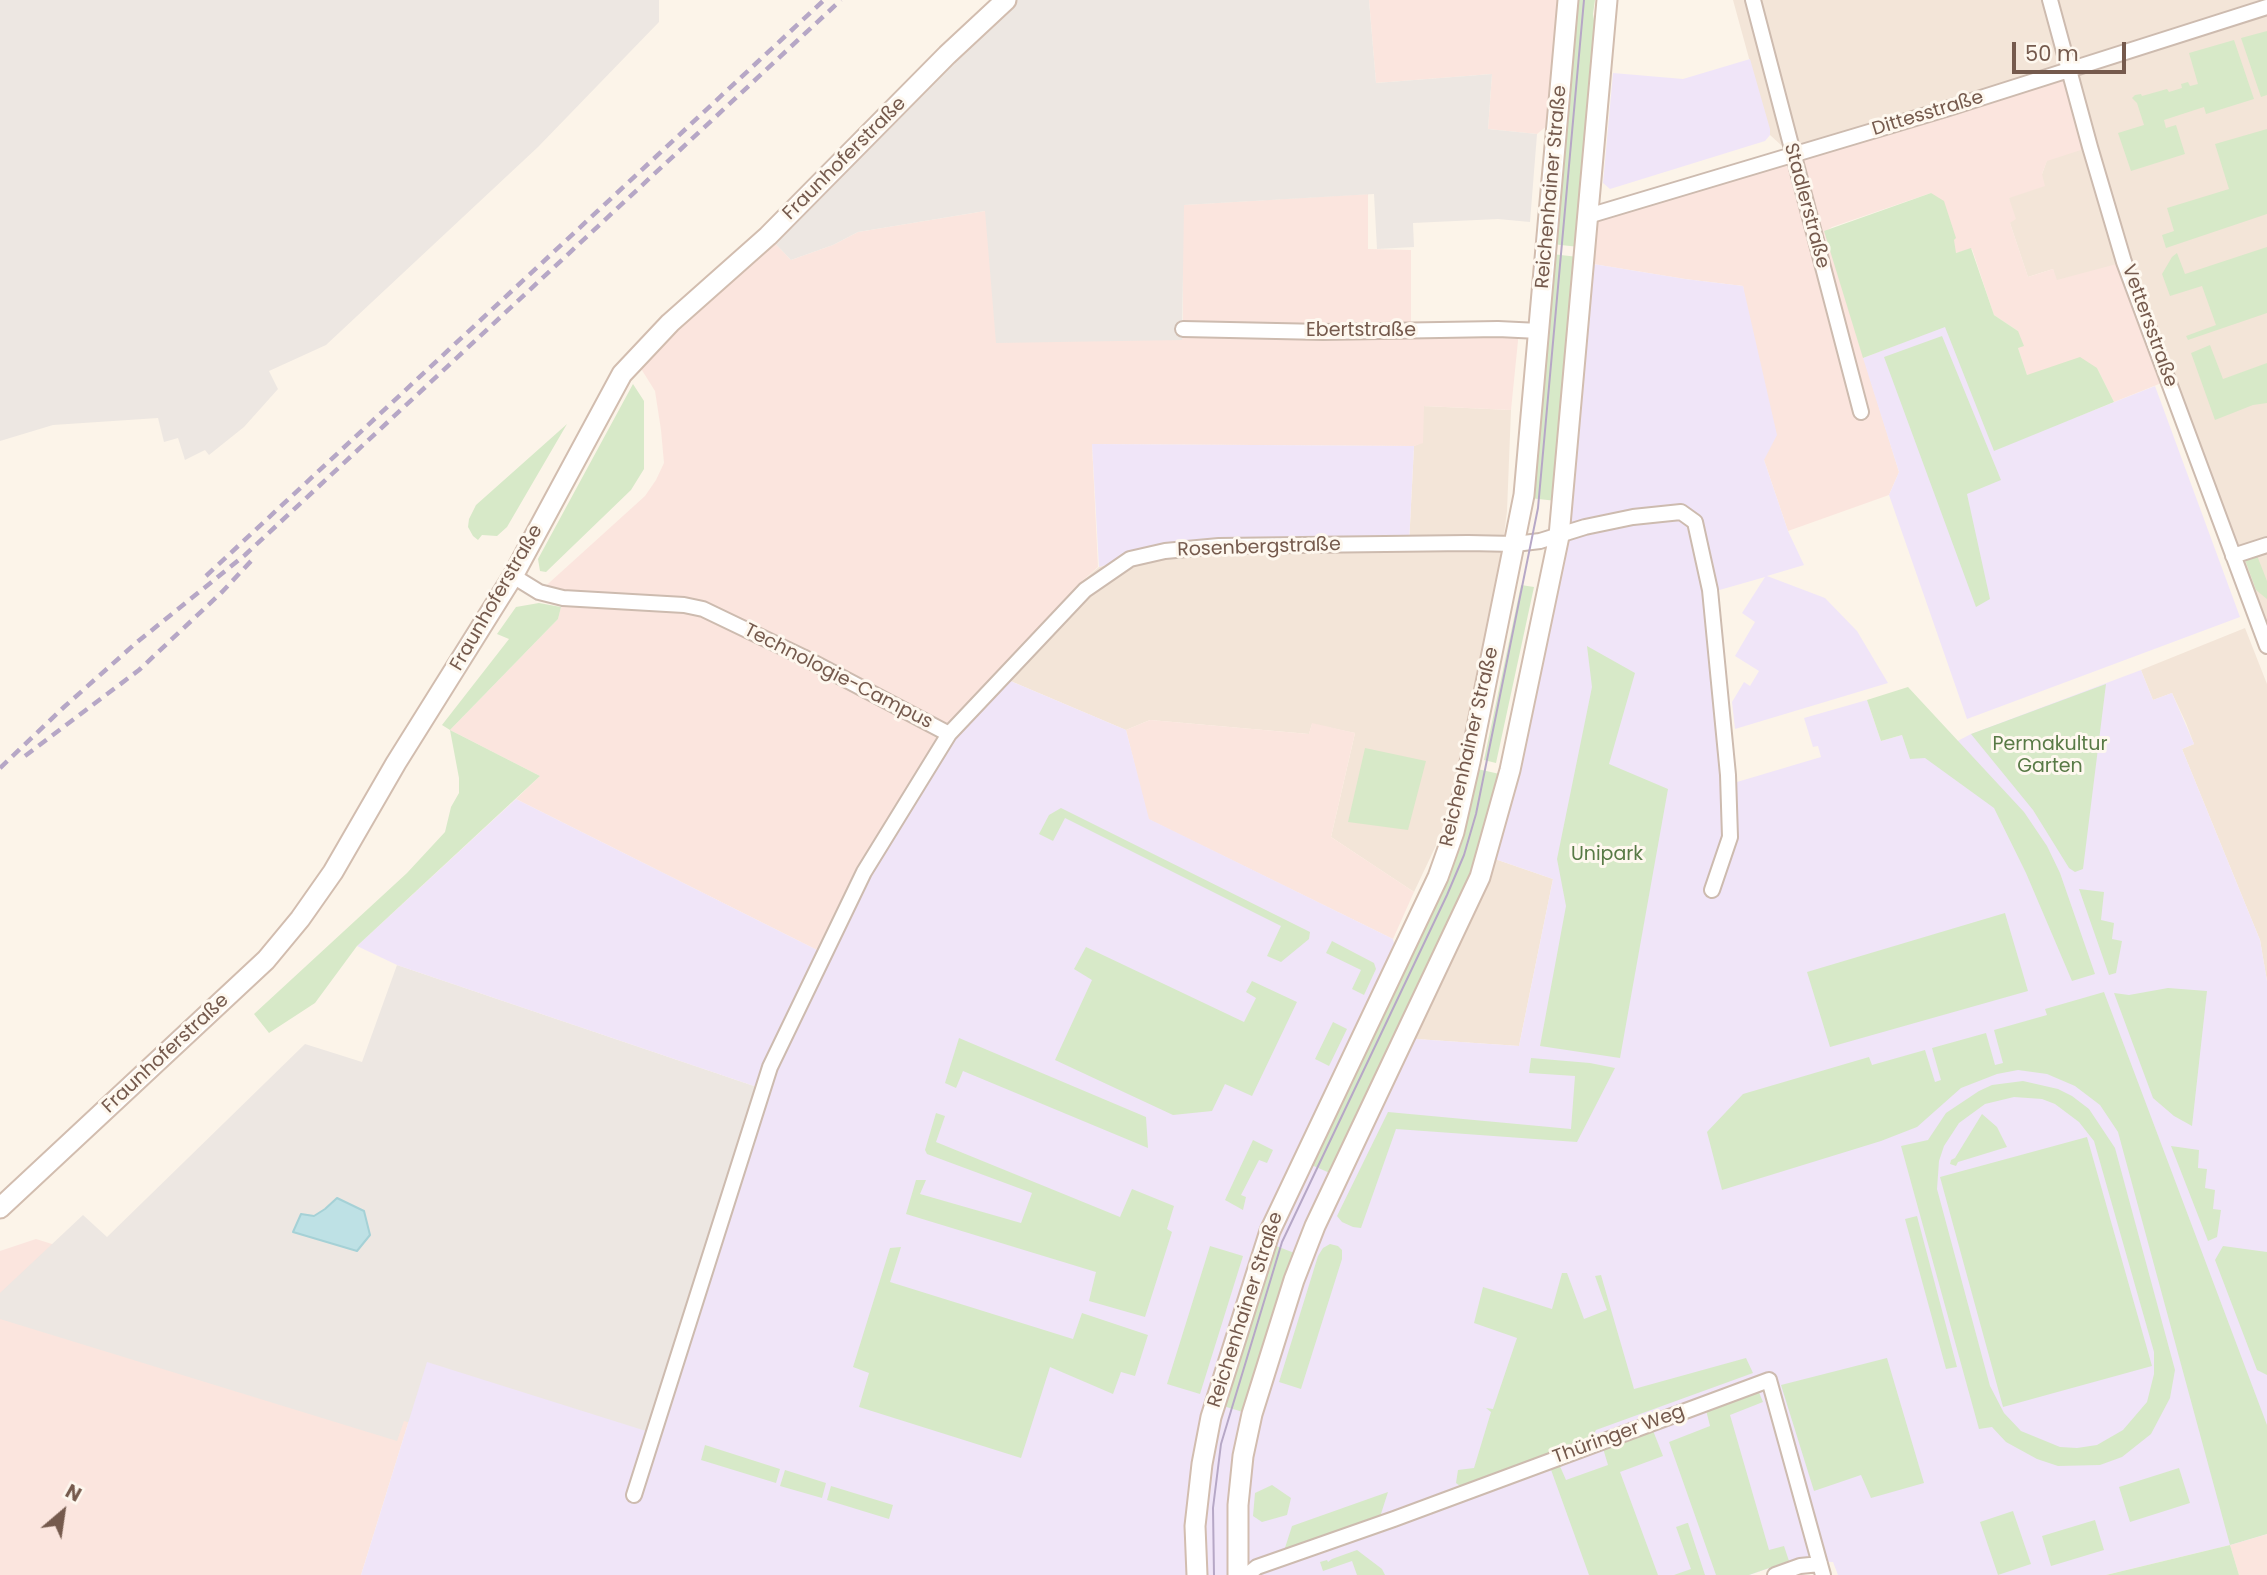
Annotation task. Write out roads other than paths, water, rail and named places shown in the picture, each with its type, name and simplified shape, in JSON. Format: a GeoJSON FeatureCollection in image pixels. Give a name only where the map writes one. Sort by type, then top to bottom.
{"type":"FeatureCollection","features":[{"type":"Feature","properties":{"kind":"street","name":"Fraunhoferstraße"},"geometry":{"type":"LineString","coordinates":[[0,1208],[266,960],[300,919],[332,872],[396,763],[513,576],[622,374],[670,323],[768,236],[947,55],[1006,0]]}},
{"type":"Feature","properties":{"kind":"street","name":"Reichenhainer Straße"},"geometry":{"type":"LineString","coordinates":[[1196,1575],[1195,1526],[1205,1444],[1213,1408],[1274,1220],[1438,877],[1449,848],[1470,762],[1524,495],[1568,0]]}},
{"type":"Feature","properties":{"kind":"street","name":"Reichenhainer Straße"},"geometry":{"type":"LineString","coordinates":[[1238,1575],[1239,1479],[1252,1414],[1294,1280],[1315,1226],[1486,862],[1510,770],[1559,537],[1607,0]]}},
{"type":"Feature","properties":{"kind":"street","name":"Stadlerstraße"},"geometry":{"type":"LineString","coordinates":[[1753,0],[1861,412]]}},
{"type":"Feature","properties":{"kind":"street","name":"Vettersstraße"},"geometry":{"type":"LineString","coordinates":[[2050,0],[2133,288],[2233,556],[2261,613],[2267,646]]}},
{"type":"Feature","properties":{"kind":"street","name":"Dittesstraße"},"geometry":{"type":"LineString","coordinates":[[1588,216],[1946,109],[2068,68],[2267,7]]}},
{"type":"Feature","properties":{"kind":"street","name":"Ebertstraße"},"geometry":{"type":"LineString","coordinates":[[1183,329],[1323,332],[1498,329],[1539,331]]}},
{"type":"Feature","properties":{"kind":"street"},"geometry":{"type":"LineString","coordinates":[[1559,537],[1585,527],[1670,511],[1681,512],[1695,522],[1710,590],[1730,805],[1730,837],[1712,890]]}},
{"type":"Feature","properties":{"kind":"street","name":"Rosenbergstraße"},"geometry":{"type":"LineString","coordinates":[[949,734],[1085,590],[1130,559],[1165,551],[1219,546],[1468,542],[1515,544],[1559,537]]}},
{"type":"Feature","properties":{"kind":"street"},"geometry":{"type":"LineString","coordinates":[[2233,556],[2267,545]]}},
{"type":"Feature","properties":{"kind":"street","name":"Technologie-Campus"},"geometry":{"type":"LineString","coordinates":[[513,576],[539,592],[563,598],[703,609],[803,657],[949,734],[872,858],[770,1067],[634,1494]]}},
{"type":"Feature","properties":{"kind":"street","name":"Thüringer Weg"},"geometry":{"type":"LineString","coordinates":[[1247,1575],[1257,1567],[1403,1516],[1769,1380],[1822,1570],[1800,1566],[1774,1575]]}},
{"type":"Feature","properties":{"kind":"water"},"geometry":{"type":"Polygon","coordinates":[[[337,1198],[364,1211],[370,1235],[357,1251],[293,1232],[301,1214],[314,1216],[337,1198]]]}},
{"type":"Feature","properties":{"kind":"tram line"},"geometry":{"type":"LineString","coordinates":[[1214,1575],[1213,1508],[1221,1444],[1282,1242],[1447,895],[1464,855],[1476,814],[1538,508],[1584,0]]}},
{"type":"Feature","properties":{"kind":"railway"},"geometry":{"type":"LineString","coordinates":[[206,576],[824,0]]}},
{"type":"Feature","properties":{"kind":"railway"},"geometry":{"type":"LineString","coordinates":[[0,768],[136,643],[245,555],[841,0]]}},
{"type":"Feature","properties":{"kind":"railway"},"geometry":{"type":"LineString","coordinates":[[25,756],[139,670],[252,560]]}},
{"type":"Feature","properties":{"kind":"park label","name":"Permakultur Garten"},"geometry":{"type":"Point","coordinates":[2050,756]}},
{"type":"Feature","properties":{"kind":"park label","name":"Unipark"},"geometry":{"type":"Point","coordinates":[1607,855]}}]}
